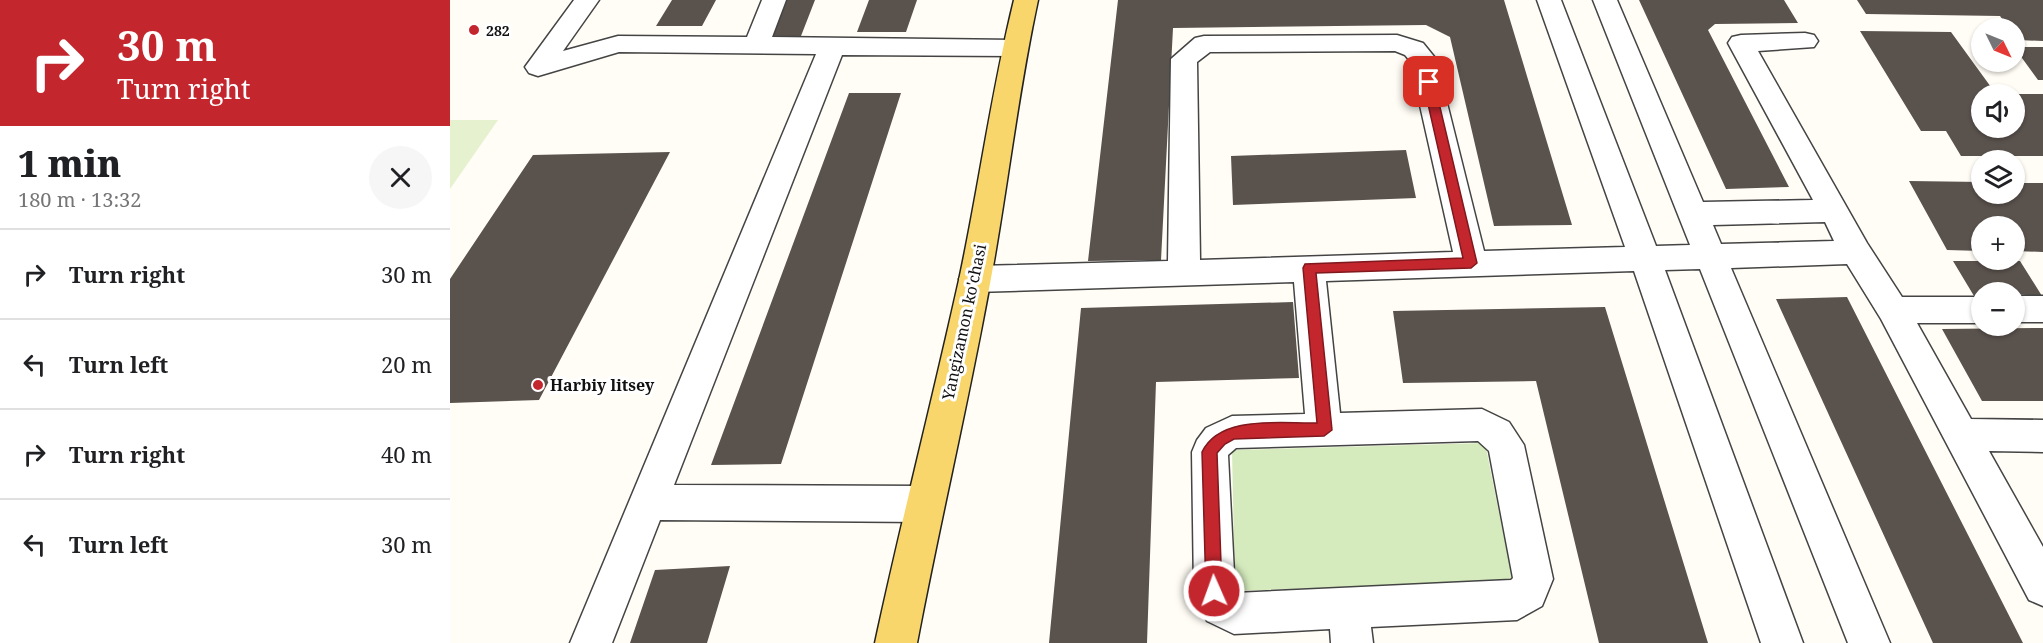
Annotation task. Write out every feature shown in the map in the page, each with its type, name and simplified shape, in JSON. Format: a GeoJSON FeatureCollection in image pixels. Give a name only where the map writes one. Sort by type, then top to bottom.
{"type":"FeatureCollection","features":[{"type":"Feature","properties":{"kind":"main road","name":"Yangizamon ko'chasi"},"geometry":{"type":"LineString","coordinates":[[896,643],[924,504],[975,279],[1015,48],[1026,0]]}},
{"type":"Feature","properties":{"kind":"street"},"geometry":{"type":"LineString","coordinates":[[586,0],[537,67],[618,44],[1015,48]]}},
{"type":"Feature","properties":{"kind":"street"},"geometry":{"type":"LineString","coordinates":[[756,46],[774,0]]}},
{"type":"Feature","properties":{"kind":"street"},"geometry":{"type":"LineString","coordinates":[[1549,0],[1645,258],[1782,643]]}},
{"type":"Feature","properties":{"kind":"street"},"geometry":{"type":"LineString","coordinates":[[1605,0],[1869,643]]}},
{"type":"Feature","properties":{"kind":"street"},"geometry":{"type":"LineString","coordinates":[[1805,41],[1741,43],[1856,252],[1893,310],[1960,435],[2038,569]]}},
{"type":"Feature","properties":{"kind":"street"},"geometry":{"type":"LineString","coordinates":[[1184,272],[1184,58],[1204,44],[1397,43],[1414,49],[1424,59],[1471,263]]}},
{"type":"Feature","properties":{"kind":"street"},"geometry":{"type":"LineString","coordinates":[[591,643],[832,46]]}},
{"type":"Feature","properties":{"kind":"street"},"geometry":{"type":"LineString","coordinates":[[1693,214],[1833,211]]}},
{"type":"Feature","properties":{"kind":"street"},"geometry":{"type":"LineString","coordinates":[[975,279],[1856,252]]}},
{"type":"Feature","properties":{"kind":"street"},"geometry":{"type":"LineString","coordinates":[[1309,268],[1324,430]]}},
{"type":"Feature","properties":{"kind":"street"},"geometry":{"type":"LineString","coordinates":[[2025,309],[2043,309]]}},
{"type":"Feature","properties":{"kind":"street"},"geometry":{"type":"LineString","coordinates":[[1893,310],[1971,310]]}},
{"type":"Feature","properties":{"kind":"street"},"geometry":{"type":"LineString","coordinates":[[1482,425],[1496,433],[1506,445],[1533,579],[1528,592],[1516,600],[1351,626],[1234,614],[1221,607],[1214,591],[1210,452],[1219,440],[1232,432],[1324,430],[1482,425]]}},
{"type":"Feature","properties":{"kind":"street"},"geometry":{"type":"LineString","coordinates":[[1960,435],[2043,436]]}},
{"type":"Feature","properties":{"kind":"street"},"geometry":{"type":"LineString","coordinates":[[646,502],[924,504]]}},
{"type":"Feature","properties":{"kind":"green space"},"geometry":{"type":"Polygon","coordinates":[[[450,120],[498,120],[450,189],[450,120]]]}},
{"type":"Feature","properties":{"kind":"green space"},"geometry":{"type":"Polygon","coordinates":[[[1485,443],[1513,582],[1235,591],[1232,450],[1485,443]]]}},
{"type":"Feature","properties":{"kind":"building"},"geometry":{"type":"Polygon","coordinates":[[[672,0],[716,0],[702,26],[656,26],[672,0]]]}},
{"type":"Feature","properties":{"kind":"building"},"geometry":{"type":"Polygon","coordinates":[[[786,0],[815,0],[801,36],[770,37],[786,0]]]}},
{"type":"Feature","properties":{"kind":"building"},"geometry":{"type":"Polygon","coordinates":[[[869,0],[917,0],[906,32],[857,32],[869,0]]]}},
{"type":"Feature","properties":{"kind":"building"},"geometry":{"type":"Polygon","coordinates":[[[1118,0],[1504,0],[1572,225],[1494,226],[1450,37],[1426,25],[1173,28],[1161,260],[1088,261],[1118,0]]]}},
{"type":"Feature","properties":{"kind":"building"},"geometry":{"type":"Polygon","coordinates":[[[1639,0],[1784,0],[1798,23],[1715,24],[1708,30],[1789,187],[1726,189],[1639,0]]]}},
{"type":"Feature","properties":{"kind":"building"},"geometry":{"type":"Polygon","coordinates":[[[1857,0],[2043,0],[2043,41],[2025,40],[2025,18],[1866,14],[1857,0]]]}},
{"type":"Feature","properties":{"kind":"building"},"geometry":{"type":"Polygon","coordinates":[[[1860,31],[1951,32],[1971,60],[1971,72],[1980,72],[1989,84],[1971,84],[1971,138],[2025,138],[2025,94],[2043,94],[2043,156],[2025,156],[2025,150],[1971,150],[1971,156],[1961,156],[1946,131],[1921,131],[1860,31]]]}},
{"type":"Feature","properties":{"kind":"building"},"geometry":{"type":"Polygon","coordinates":[[[2025,47],[2043,47],[2043,80],[2038,80],[2025,62],[2025,47]]]}},
{"type":"Feature","properties":{"kind":"building"},"geometry":{"type":"Polygon","coordinates":[[[849,93],[901,93],[781,464],[711,465],[849,93]]]}},
{"type":"Feature","properties":{"kind":"building"},"geometry":{"type":"Polygon","coordinates":[[[1406,150],[1416,198],[1233,205],[1231,156],[1406,150]]]}},
{"type":"Feature","properties":{"kind":"building"},"geometry":{"type":"Polygon","coordinates":[[[670,152],[539,400],[450,403],[450,279],[533,155],[670,152]]]}},
{"type":"Feature","properties":{"kind":"building"},"geometry":{"type":"Polygon","coordinates":[[[1909,181],[1971,182],[1971,204],[2025,204],[2025,183],[2043,183],[2043,252],[2025,251],[2025,216],[1971,216],[1971,251],[1947,250],[1909,181]]]}},
{"type":"Feature","properties":{"kind":"building"},"geometry":{"type":"Polygon","coordinates":[[[1953,261],[1971,261],[1971,270],[2025,269],[2042,296],[2025,295],[2025,282],[1971,282],[1971,291],[1953,261]]]}},
{"type":"Feature","properties":{"kind":"building"},"geometry":{"type":"Polygon","coordinates":[[[1847,297],[2023,643],[1933,643],[1776,299],[1847,297]]]}},
{"type":"Feature","properties":{"kind":"building"},"geometry":{"type":"Polygon","coordinates":[[[1293,302],[1299,378],[1156,382],[1147,643],[1049,643],[1081,308],[1293,302]]]}},
{"type":"Feature","properties":{"kind":"building"},"geometry":{"type":"Polygon","coordinates":[[[1605,307],[1708,643],[1599,643],[1536,381],[1403,383],[1393,311],[1605,307]]]}},
{"type":"Feature","properties":{"kind":"building"},"geometry":{"type":"Polygon","coordinates":[[[2025,328],[2043,328],[2043,401],[1982,401],[1942,329],[1971,329],[1971,336],[2025,336],[2025,328]]]}},
{"type":"Feature","properties":{"kind":"building"},"geometry":{"type":"Polygon","coordinates":[[[730,566],[707,643],[630,643],[655,570],[730,566]]]}},
{"type":"Feature","properties":{"kind":"place","name":"282"},"geometry":{"type":"Point","coordinates":[474,30]}},
{"type":"Feature","properties":{"kind":"place","name":"Harbiy litsey"},"geometry":{"type":"Point","coordinates":[538,385]}},
{"type":"Feature","properties":{"kind":"route"},"geometry":{"type":"LineString","coordinates":[[1214,591],[1210,452],[1219,440],[1232,432],[1324,430],[1309,268],[1471,263],[1429,82]]}}]}
